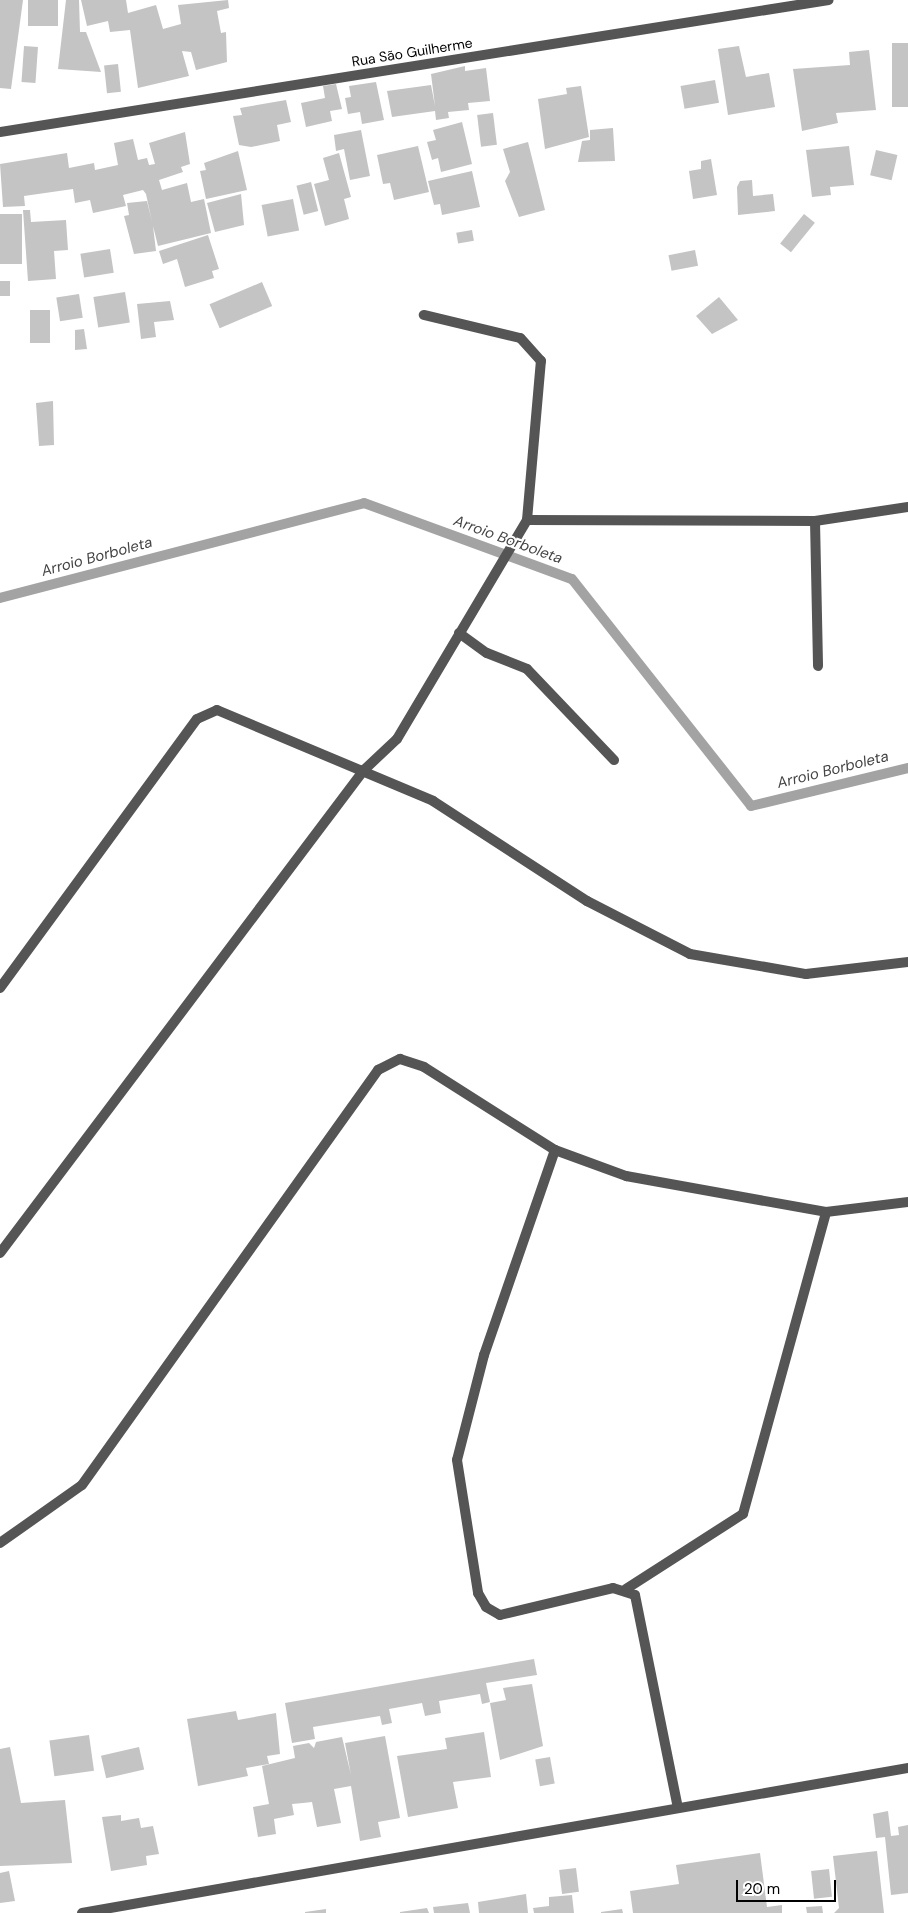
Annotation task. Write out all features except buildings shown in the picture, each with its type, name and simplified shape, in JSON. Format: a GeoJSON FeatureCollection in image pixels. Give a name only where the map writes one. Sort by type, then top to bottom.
{"type":"FeatureCollection","features":[{"type":"Feature","properties":{"kind":"street","name":"Rua São Guilherme"},"geometry":{"type":"LineString","coordinates":[[0,132],[829,0]]}},
{"type":"Feature","properties":{"kind":"street"},"geometry":{"type":"LineString","coordinates":[[0,1253],[364,770],[397,739],[527,520],[541,361],[520,338],[424,315]]}},
{"type":"Feature","properties":{"kind":"street"},"geometry":{"type":"LineString","coordinates":[[527,520],[815,521],[908,507]]}},
{"type":"Feature","properties":{"kind":"street"},"geometry":{"type":"LineString","coordinates":[[815,521],[818,666]]}},
{"type":"Feature","properties":{"kind":"street"},"geometry":{"type":"LineString","coordinates":[[459,634],[487,653],[528,669],[614,760]]}},
{"type":"Feature","properties":{"kind":"street"},"geometry":{"type":"LineString","coordinates":[[0,988],[197,719],[217,710],[364,770],[433,801],[587,901],[690,954],[806,974],[908,962]]}},
{"type":"Feature","properties":{"kind":"street"},"geometry":{"type":"LineString","coordinates":[[0,1543],[82,1485],[378,1070],[400,1059],[424,1067],[555,1150],[626,1176],[826,1212],[908,1202]]}},
{"type":"Feature","properties":{"kind":"street"},"geometry":{"type":"LineString","coordinates":[[555,1150],[484,1355],[457,1460],[478,1593],[486,1607],[500,1615],[613,1588],[626,1588],[743,1514],[826,1212]]}},
{"type":"Feature","properties":{"kind":"street"},"geometry":{"type":"LineString","coordinates":[[626,1588],[635,1596],[678,1808]]}},
{"type":"Feature","properties":{"kind":"street"},"geometry":{"type":"LineString","coordinates":[[82,1913],[908,1768]]}},
{"type":"Feature","properties":{"kind":"waterway","name":"Arroio Borboleta"},"geometry":{"type":"LineString","coordinates":[[0,598],[364,503],[572,579],[751,806],[908,768]]}}]}
